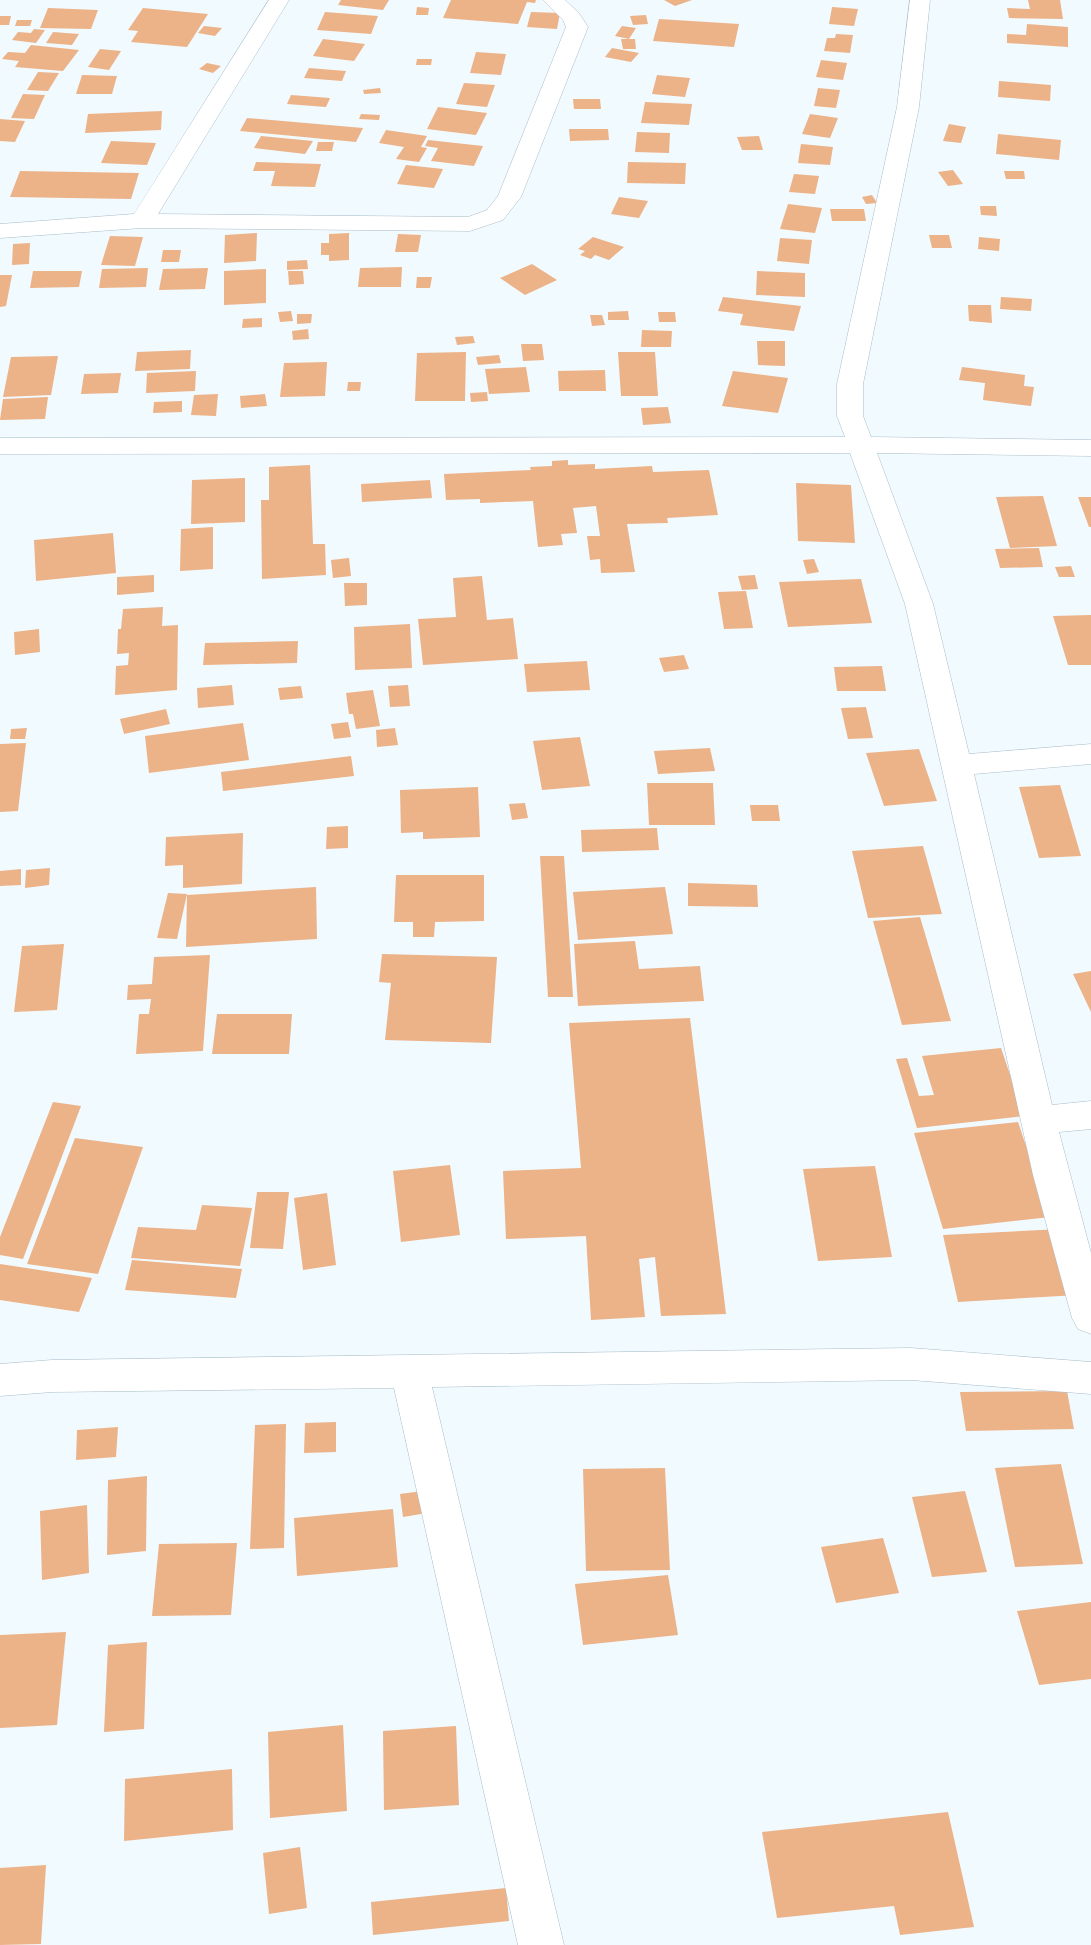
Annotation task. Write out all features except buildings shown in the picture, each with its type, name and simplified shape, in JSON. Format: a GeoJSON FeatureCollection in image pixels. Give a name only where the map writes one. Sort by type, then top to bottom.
{"type":"FeatureCollection","features":[{"type":"Feature","properties":{"kind":"street"},"geometry":{"type":"LineString","coordinates":[[142,221],[279,0]]}},
{"type":"Feature","properties":{"kind":"street"},"geometry":{"type":"LineString","coordinates":[[0,231],[142,221],[470,224],[495,215],[509,197],[577,27],[572,17],[553,0]]}},
{"type":"Feature","properties":{"kind":"street"},"geometry":{"type":"LineString","coordinates":[[920,0],[908,107],[850,384],[850,416],[919,604],[1051,1175],[1091,1318]]}},
{"type":"Feature","properties":{"kind":"street"},"geometry":{"type":"LineString","coordinates":[[0,446],[862,445],[1091,448]]}},
{"type":"Feature","properties":{"kind":"street"},"geometry":{"type":"LineString","coordinates":[[955,765],[1091,754]]}},
{"type":"Feature","properties":{"kind":"street"},"geometry":{"type":"LineString","coordinates":[[1039,1120],[1091,1115]]}},
{"type":"Feature","properties":{"kind":"street"},"geometry":{"type":"LineString","coordinates":[[0,1380],[64,1376],[911,1364],[1091,1377]]}},
{"type":"Feature","properties":{"kind":"street"},"geometry":{"type":"LineString","coordinates":[[409,1370],[541,1945]]}}]}
